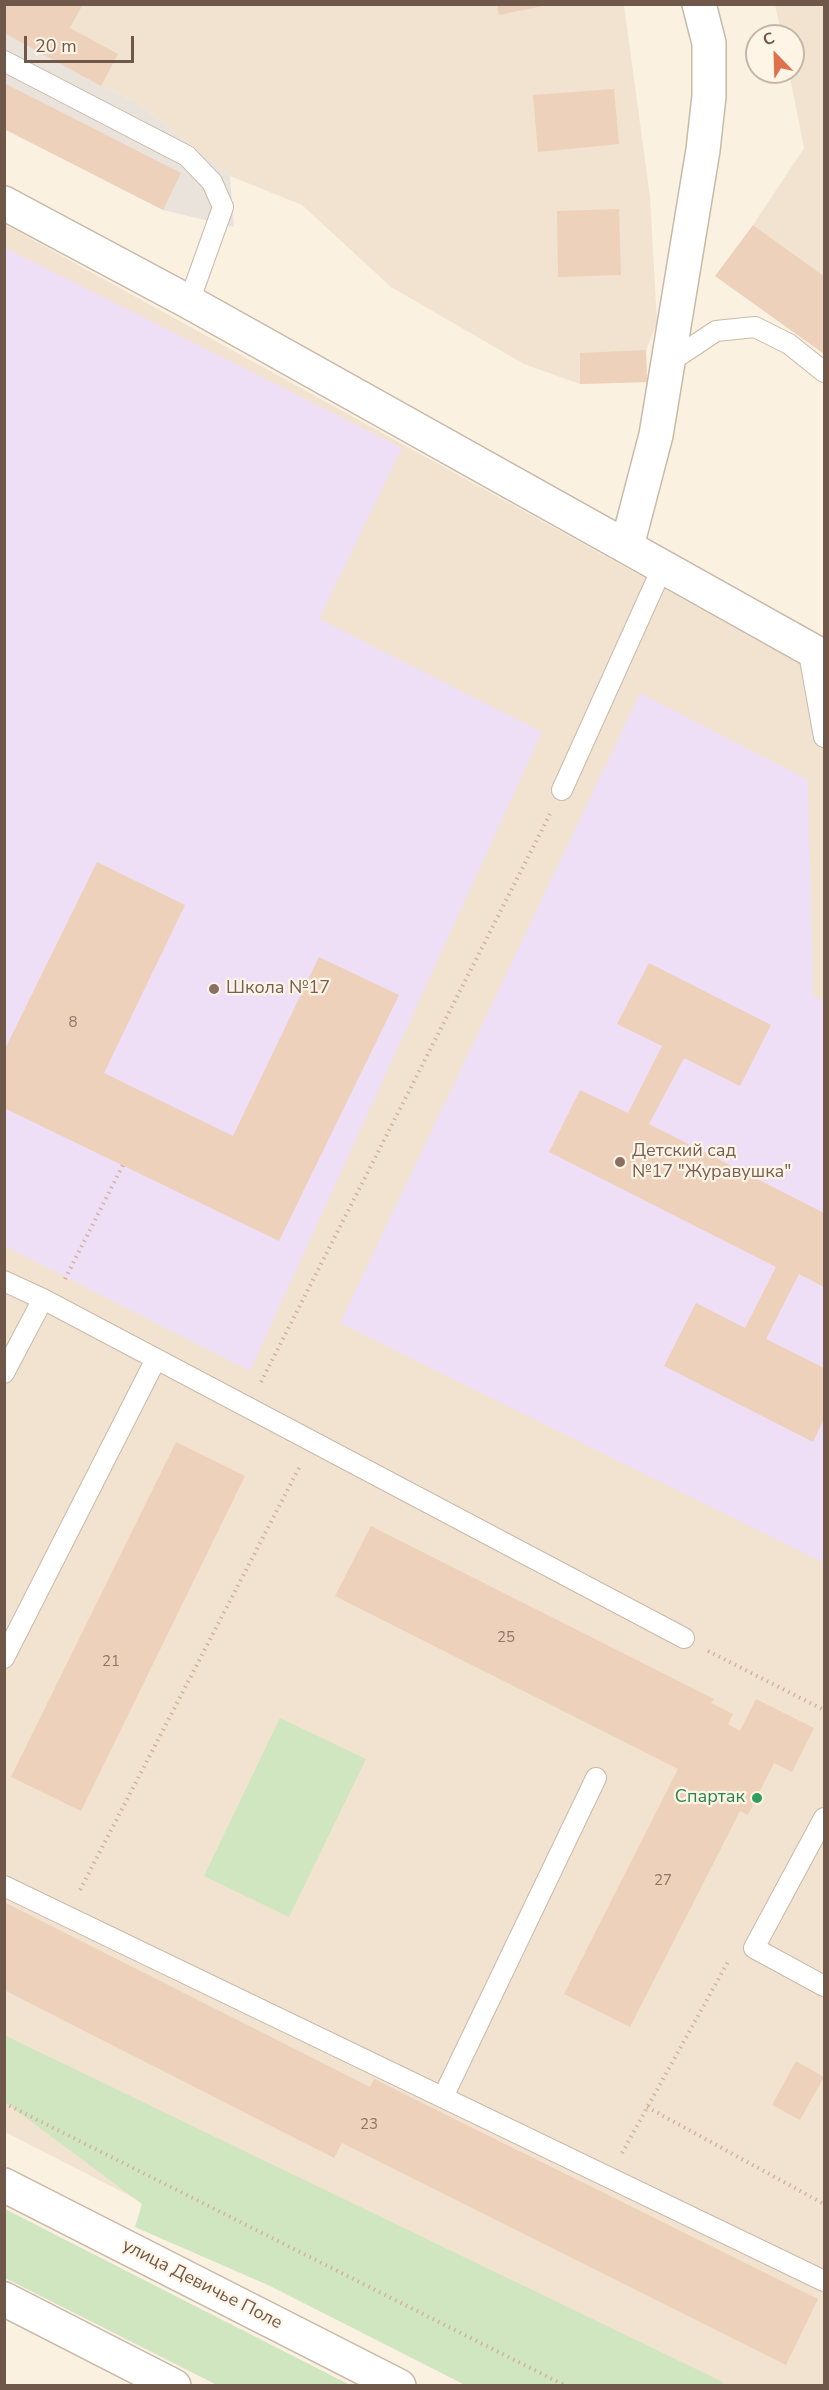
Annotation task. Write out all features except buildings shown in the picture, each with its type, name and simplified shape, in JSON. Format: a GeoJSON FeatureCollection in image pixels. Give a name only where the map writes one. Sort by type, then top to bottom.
{"type":"FeatureCollection","features":[{"type":"Feature","properties":{"kind":"street"},"geometry":{"type":"LineString","coordinates":[[627,546],[656,435],[703,150],[709,96],[709,43],[699,4]]}},
{"type":"Feature","properties":{"kind":"street"},"geometry":{"type":"LineString","coordinates":[[4,202],[189,302],[816,652]]}},
{"type":"Feature","properties":{"kind":"street","name":"улица Девичье Поле"},"geometry":{"type":"LineString","coordinates":[[4,2185],[399,2385]]}},
{"type":"Feature","properties":{"kind":"street"},"geometry":{"type":"LineString","coordinates":[[4,2299],[174,2385]]}},
{"type":"Feature","properties":{"kind":"lane"},"geometry":{"type":"LineString","coordinates":[[4,61],[187,156],[212,182],[222,207],[189,302]]}},
{"type":"Feature","properties":{"kind":"lane"},"geometry":{"type":"LineString","coordinates":[[668,363],[716,330],[755,327],[789,344],[825,372]]}},
{"type":"Feature","properties":{"kind":"lane"},"geometry":{"type":"LineString","coordinates":[[562,790],[663,566]]}},
{"type":"Feature","properties":{"kind":"lane"},"geometry":{"type":"LineString","coordinates":[[816,652],[825,736]]}},
{"type":"Feature","properties":{"kind":"lane"},"geometry":{"type":"LineString","coordinates":[[4,1281],[313,1441],[684,1638]]}},
{"type":"Feature","properties":{"kind":"lane"},"geometry":{"type":"LineString","coordinates":[[4,1373],[47,1302]]}},
{"type":"Feature","properties":{"kind":"lane"},"geometry":{"type":"LineString","coordinates":[[4,1658],[156,1359]]}},
{"type":"Feature","properties":{"kind":"lane"},"geometry":{"type":"LineString","coordinates":[[443,2097],[596,1778]]}},
{"type":"Feature","properties":{"kind":"lane"},"geometry":{"type":"LineString","coordinates":[[824,1818],[754,1948],[825,1986]]}},
{"type":"Feature","properties":{"kind":"lane"},"geometry":{"type":"LineString","coordinates":[[4,1886],[825,2282]]}},
{"type":"Feature","properties":{"kind":"path"},"geometry":{"type":"LineString","coordinates":[[248,1407],[562,790]]}},
{"type":"Feature","properties":{"kind":"path"},"geometry":{"type":"LineString","coordinates":[[47,1302],[123,1165]]}},
{"type":"Feature","properties":{"kind":"path"},"geometry":{"type":"LineString","coordinates":[[66,1916],[313,1441]]}},
{"type":"Feature","properties":{"kind":"path"},"geometry":{"type":"LineString","coordinates":[[684,1638],[825,1710]]}},
{"type":"Feature","properties":{"kind":"path"},"geometry":{"type":"LineString","coordinates":[[609,2177],[736,1947],[754,1948]]}},
{"type":"Feature","properties":{"kind":"path"},"geometry":{"type":"LineString","coordinates":[[4,2103],[566,2385]]}},
{"type":"Feature","properties":{"kind":"path"},"geometry":{"type":"LineString","coordinates":[[647,2107],[825,2204]]}},
{"type":"Feature","properties":{"kind":"shaded area"},"geometry":{"type":"Polygon","coordinates":[[[83,4],[624,5],[650,197],[657,323],[646,350],[647,382],[580,384],[524,364],[391,287],[302,205],[230,176],[137,103],[101,86],[70,28],[83,4]]]}},
{"type":"Feature","properties":{"kind":"shaded area"},"geometry":{"type":"Polygon","coordinates":[[[4,5],[83,5],[70,28],[118,54],[101,86],[137,103],[230,176],[234,227],[163,210],[5,129],[4,5]]]}},
{"type":"Feature","properties":{"kind":"shaded area"},"geometry":{"type":"Polygon","coordinates":[[[775,5],[824,5],[824,276],[753,225],[804,148],[791,84],[805,84],[805,24],[779,24],[775,5]]]}},
{"type":"Feature","properties":{"kind":"shaded area"},"geometry":{"type":"Polygon","coordinates":[[[4,224],[824,677],[824,2385],[499,2385],[5,2132],[4,224]]]}},
{"type":"Feature","properties":{"kind":"shaded area","name":"Школа №17"},"geometry":{"type":"Polygon","coordinates":[[[4,247],[402,448],[319,619],[542,732],[250,1371],[5,1246],[4,247]]]}},
{"type":"Feature","properties":{"kind":"shaded area","name":"Детский сад №17 \"Журавушка\""},"geometry":{"type":"Polygon","coordinates":[[[640,693],[808,780],[813,996],[824,1001],[824,1563],[340,1323],[640,693]]]}},
{"type":"Feature","properties":{"kind":"green space"},"geometry":{"type":"Polygon","coordinates":[[[280,1718],[366,1759],[289,1917],[204,1876],[280,1718]]]}},
{"type":"Feature","properties":{"kind":"green space"},"geometry":{"type":"Polygon","coordinates":[[[4,2035],[723,2382],[724,2385],[465,2385],[270,2286],[135,2227],[142,2204],[5,2102],[4,2035]]]}},
{"type":"Feature","properties":{"kind":"green space"},"geometry":{"type":"Polygon","coordinates":[[[4,2209],[350,2385],[217,2385],[5,2278],[4,2209]]]}},
{"type":"Feature","properties":{"kind":"place","name":"Школа №17"},"geometry":{"type":"Point","coordinates":[214,989]}},
{"type":"Feature","properties":{"kind":"place","name":"Детский сад №17 \"Журавушка\""},"geometry":{"type":"Point","coordinates":[620,1162]}},
{"type":"Feature","properties":{"kind":"place","name":"Спартак"},"geometry":{"type":"Point","coordinates":[757,1798]}}]}
